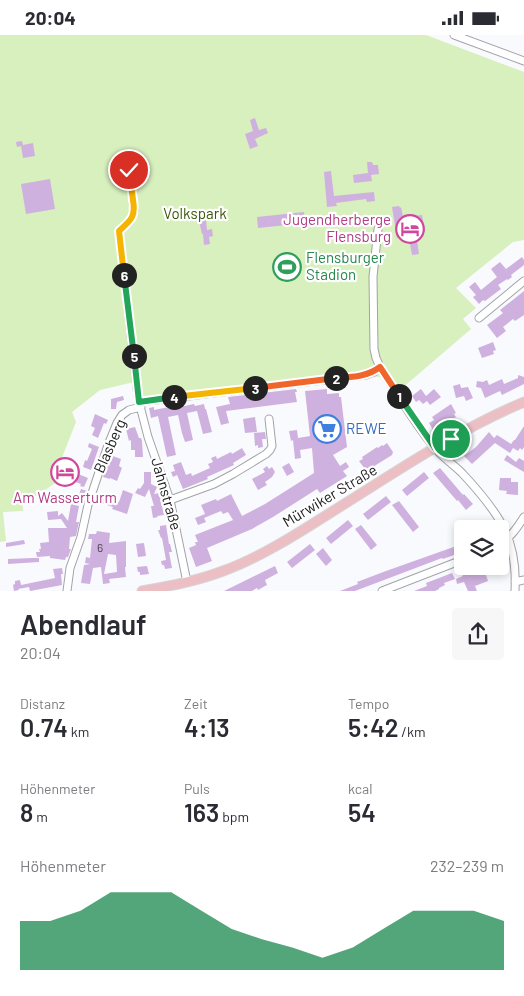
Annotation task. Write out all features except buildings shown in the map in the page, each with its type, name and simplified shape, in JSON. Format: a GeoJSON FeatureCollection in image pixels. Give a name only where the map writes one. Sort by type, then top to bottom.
{"type":"FeatureCollection","features":[{"type":"Feature","properties":{"kind":"main road","name":"Mürwiker Straße"},"geometry":{"type":"LineString","coordinates":[[142,591],[186,582],[223,571],[245,561],[301,531],[435,448],[524,402]]}},
{"type":"Feature","properties":{"kind":"street"},"geometry":{"type":"LineString","coordinates":[[454,35],[524,61]]}},
{"type":"Feature","properties":{"kind":"street"},"geometry":{"type":"LineString","coordinates":[[130,166],[134,216],[119,231],[140,405],[366,375],[380,367]]}},
{"type":"Feature","properties":{"kind":"street"},"geometry":{"type":"LineString","coordinates":[[378,229],[374,277],[374,349],[376,358],[380,367],[435,448],[461,473],[500,520]]}},
{"type":"Feature","properties":{"kind":"street"},"geometry":{"type":"LineString","coordinates":[[479,319],[524,281]]}},
{"type":"Feature","properties":{"kind":"street","name":"Jahnstraße"},"geometry":{"type":"LineString","coordinates":[[140,405],[148,437],[170,500],[186,582]]}},
{"type":"Feature","properties":{"kind":"street","name":"Blasberg"},"geometry":{"type":"LineString","coordinates":[[67,591],[70,568],[108,445],[122,415],[140,405]]}},
{"type":"Feature","properties":{"kind":"street"},"geometry":{"type":"LineString","coordinates":[[170,500],[214,484],[266,454],[272,447],[269,419]]}},
{"type":"Feature","properties":{"kind":"street"},"geometry":{"type":"LineString","coordinates":[[509,538],[524,517]]}},
{"type":"Feature","properties":{"kind":"street"},"geometry":{"type":"LineString","coordinates":[[509,543],[513,558],[515,591]]}},
{"type":"Feature","properties":{"kind":"street"},"geometry":{"type":"LineString","coordinates":[[382,591],[454,563]]}},
{"type":"Feature","properties":{"kind":"street"},"geometry":{"type":"LineString","coordinates":[[515,582],[524,580]]}},
{"type":"Feature","properties":{"kind":"green space","name":"Volkspark"},"geometry":{"type":"Polygon","coordinates":[[[0,35],[426,35],[524,72],[524,240],[513,242],[456,288],[476,308],[463,319],[471,329],[401,389],[380,377],[365,375],[145,401],[134,382],[100,390],[72,412],[76,422],[61,460],[54,465],[55,483],[37,496],[22,498],[23,511],[3,512],[6,541],[0,542],[0,35]]]}},
{"type":"Feature","properties":{"kind":"place","name":"Jugendherberge Flensburg"},"geometry":{"type":"Point","coordinates":[410,229]}},
{"type":"Feature","properties":{"kind":"place","name":"Flensburger Stadion"},"geometry":{"type":"Point","coordinates":[287,267]}},
{"type":"Feature","properties":{"kind":"place","name":"REWE"},"geometry":{"type":"Point","coordinates":[327,429]}},
{"type":"Feature","properties":{"kind":"place","name":"Am Wasserturm"},"geometry":{"type":"Point","coordinates":[65,472]}},
{"type":"Feature","properties":{"kind":"route"},"geometry":{"type":"LineString","coordinates":[[129,170],[134,216],[119,231],[139,402],[366,375],[380,367],[435,448],[451,439]]}}]}
